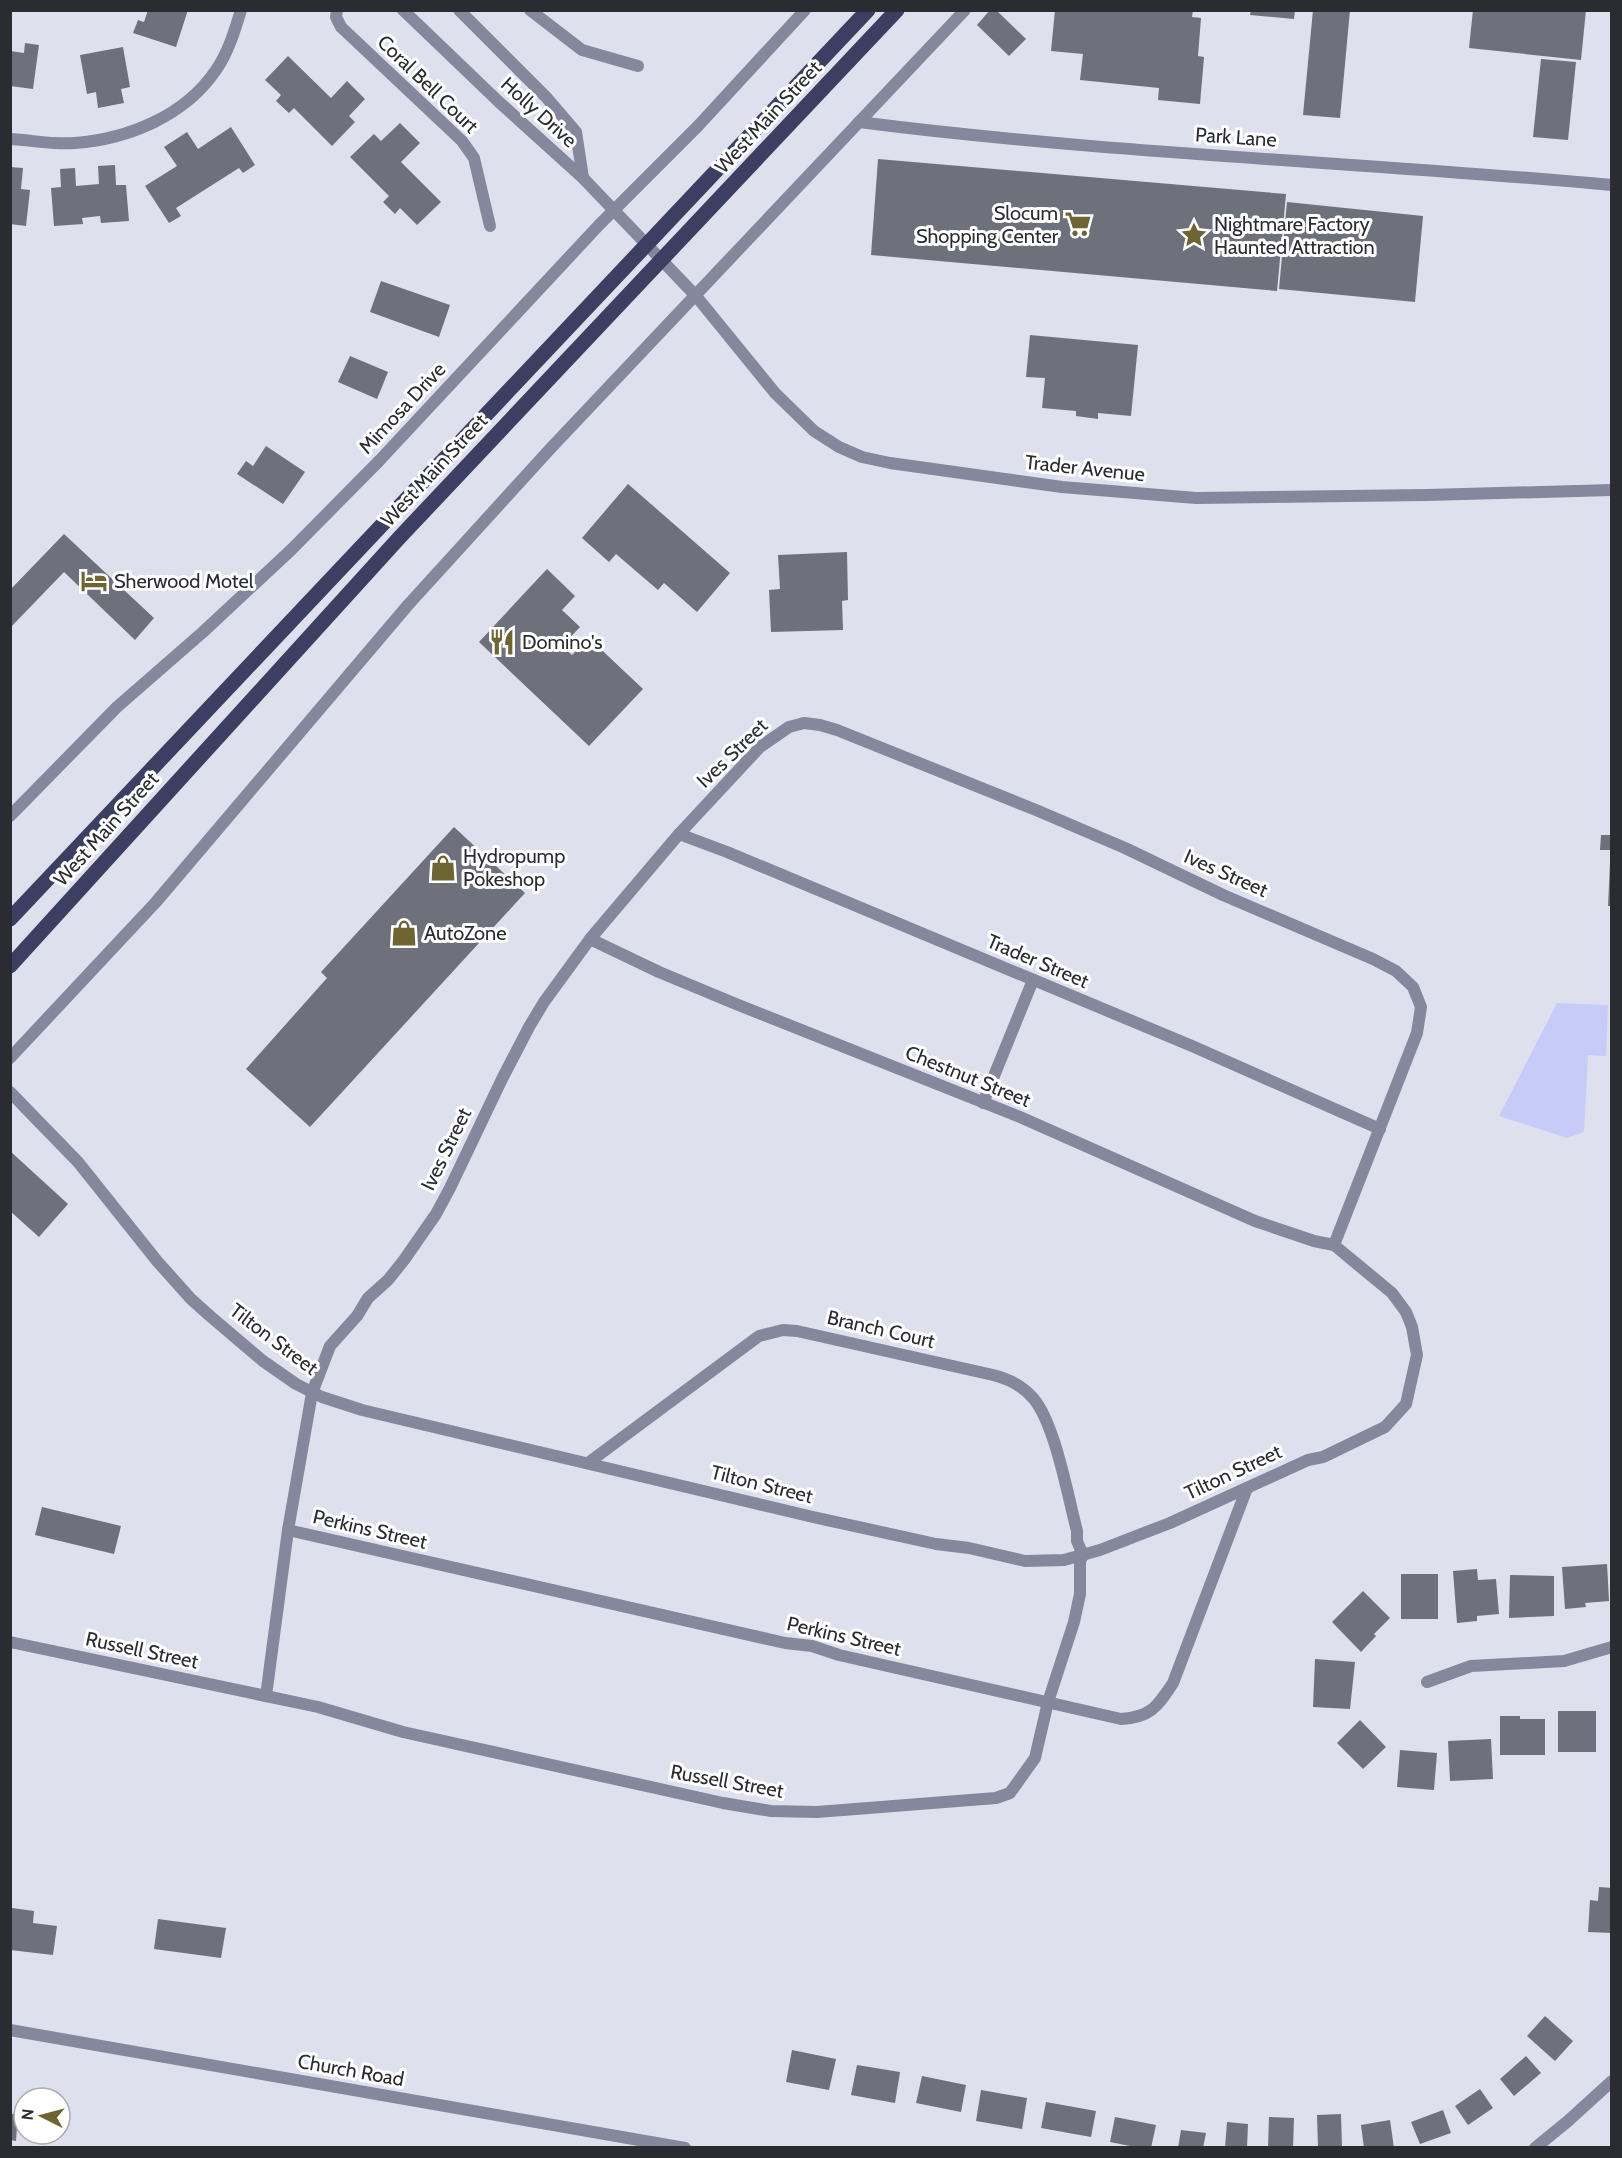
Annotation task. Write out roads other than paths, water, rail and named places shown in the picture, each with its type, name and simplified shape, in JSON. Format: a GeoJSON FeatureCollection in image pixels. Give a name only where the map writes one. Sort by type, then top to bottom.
{"type":"FeatureCollection","features":[{"type":"Feature","properties":{"kind":"main road","name":"West Main Street"},"geometry":{"type":"LineString","coordinates":[[10,920],[868,10]]}},
{"type":"Feature","properties":{"kind":"main road","name":"West Main Street"},"geometry":{"type":"LineString","coordinates":[[10,966],[399,538],[897,10]]}},
{"type":"Feature","properties":{"kind":"street"},"geometry":{"type":"LineString","coordinates":[[10,139],[74,144],[119,135],[157,122],[189,100],[217,70],[241,10]]}},
{"type":"Feature","properties":{"kind":"street","name":"Coral Bell Court"},"geometry":{"type":"LineString","coordinates":[[337,10],[336,17],[341,27],[462,141],[474,158],[490,226]]}},
{"type":"Feature","properties":{"kind":"street","name":"Holly Drive"},"geometry":{"type":"LineString","coordinates":[[403,10],[499,102],[584,178],[647,245]]}},
{"type":"Feature","properties":{"kind":"street"},"geometry":{"type":"LineString","coordinates":[[459,10],[546,96],[576,132],[584,178]]}},
{"type":"Feature","properties":{"kind":"street"},"geometry":{"type":"LineString","coordinates":[[530,10],[582,50],[638,66]]}},
{"type":"Feature","properties":{"kind":"street","name":"Mimosa Drive"},"geometry":{"type":"LineString","coordinates":[[10,816],[117,707],[291,550],[371,469],[614,210],[698,126],[805,10]]}},
{"type":"Feature","properties":{"kind":"street"},"geometry":{"type":"LineString","coordinates":[[10,1058],[156,902],[408,605],[550,449],[965,10]]}},
{"type":"Feature","properties":{"kind":"street","name":"Park Lane"},"geometry":{"type":"LineString","coordinates":[[859,122],[941,133],[1020,140],[1611,185]]}},
{"type":"Feature","properties":{"kind":"street","name":"Trader Avenue"},"geometry":{"type":"LineString","coordinates":[[647,245],[696,296],[775,393],[814,431],[839,447],[862,457],[1062,487],[1196,498],[1611,490]]}},
{"type":"Feature","properties":{"kind":"street","name":"Ives Street"},"geometry":{"type":"LineString","coordinates":[[288,1530],[312,1393],[330,1346],[357,1316],[368,1298],[388,1280],[436,1214],[529,1027],[562,976],[590,939],[679,834],[760,747],[789,727],[804,723],[837,730],[1036,810],[1125,848],[1223,895],[1373,959],[1406,979],[1418,996],[1421,1007],[1417,1033],[1334,1245]]}},
{"type":"Feature","properties":{"kind":"street","name":"Trader Street"},"geometry":{"type":"LineString","coordinates":[[679,834],[1192,1046],[1380,1129]]}},
{"type":"Feature","properties":{"kind":"street","name":"Chestnut Street"},"geometry":{"type":"LineString","coordinates":[[590,939],[659,972],[983,1103],[1255,1221],[1314,1241],[1334,1245]]}},
{"type":"Feature","properties":{"kind":"street"},"geometry":{"type":"LineString","coordinates":[[983,1103],[1033,980]]}},
{"type":"Feature","properties":{"kind":"street","name":"Tilton Street"},"geometry":{"type":"LineString","coordinates":[[10,1092],[78,1162],[157,1261],[192,1299],[263,1361],[312,1393],[362,1410],[813,1517],[936,1544],[969,1548],[1025,1562],[1064,1560],[1083,1555],[1170,1523],[1308,1460],[1323,1457],[1385,1427],[1406,1404],[1417,1354],[1413,1327],[1406,1312],[1392,1293],[1334,1245]]}},
{"type":"Feature","properties":{"kind":"street","name":"Branch Court"},"geometry":{"type":"LineString","coordinates":[[588,1463],[759,1336],[783,1330],[814,1334],[993,1375],[1008,1379],[1021,1387],[1033,1397],[1042,1410],[1059,1458],[1077,1531],[1077,1541],[1083,1555]]}},
{"type":"Feature","properties":{"kind":"street","name":"Perkins Street"},"geometry":{"type":"LineString","coordinates":[[288,1530],[785,1642],[812,1646],[839,1655],[1121,1719],[1148,1714],[1158,1705],[1179,1671],[1247,1488]]}},
{"type":"Feature","properties":{"kind":"street"},"geometry":{"type":"LineString","coordinates":[[266,1696],[288,1530]]}},
{"type":"Feature","properties":{"kind":"street","name":"Russell Street"},"geometry":{"type":"LineString","coordinates":[[10,1642],[318,1707],[403,1732],[723,1803],[771,1811],[818,1812],[996,1798],[1010,1792],[1035,1758],[1048,1702],[1074,1622],[1080,1594],[1080,1561],[1083,1555]]}},
{"type":"Feature","properties":{"kind":"street"},"geometry":{"type":"LineString","coordinates":[[1427,1682],[1471,1666],[1564,1661],[1611,1647]]}},
{"type":"Feature","properties":{"kind":"street","name":"Church Road"},"geometry":{"type":"LineString","coordinates":[[10,2030],[685,2148]]}},
{"type":"Feature","properties":{"kind":"street"},"geometry":{"type":"LineString","coordinates":[[1535,2148],[1611,2081]]}},
{"type":"Feature","properties":{"kind":"place","name":"Slocum Shopping Center"},"geometry":{"type":"Point","coordinates":[1078,224]}},
{"type":"Feature","properties":{"kind":"place","name":"Nightmare Factory Haunted Attraction"},"geometry":{"type":"Point","coordinates":[1194,235]}},
{"type":"Feature","properties":{"kind":"place","name":"Sherwood Motel"},"geometry":{"type":"Point","coordinates":[94,581]}},
{"type":"Feature","properties":{"kind":"place","name":"Domino's"},"geometry":{"type":"Point","coordinates":[502,642]}},
{"type":"Feature","properties":{"kind":"place","name":"Hydropump Pokeshop"},"geometry":{"type":"Point","coordinates":[443,868]}},
{"type":"Feature","properties":{"kind":"place","name":"AutoZone"},"geometry":{"type":"Point","coordinates":[404,933]}}]}
